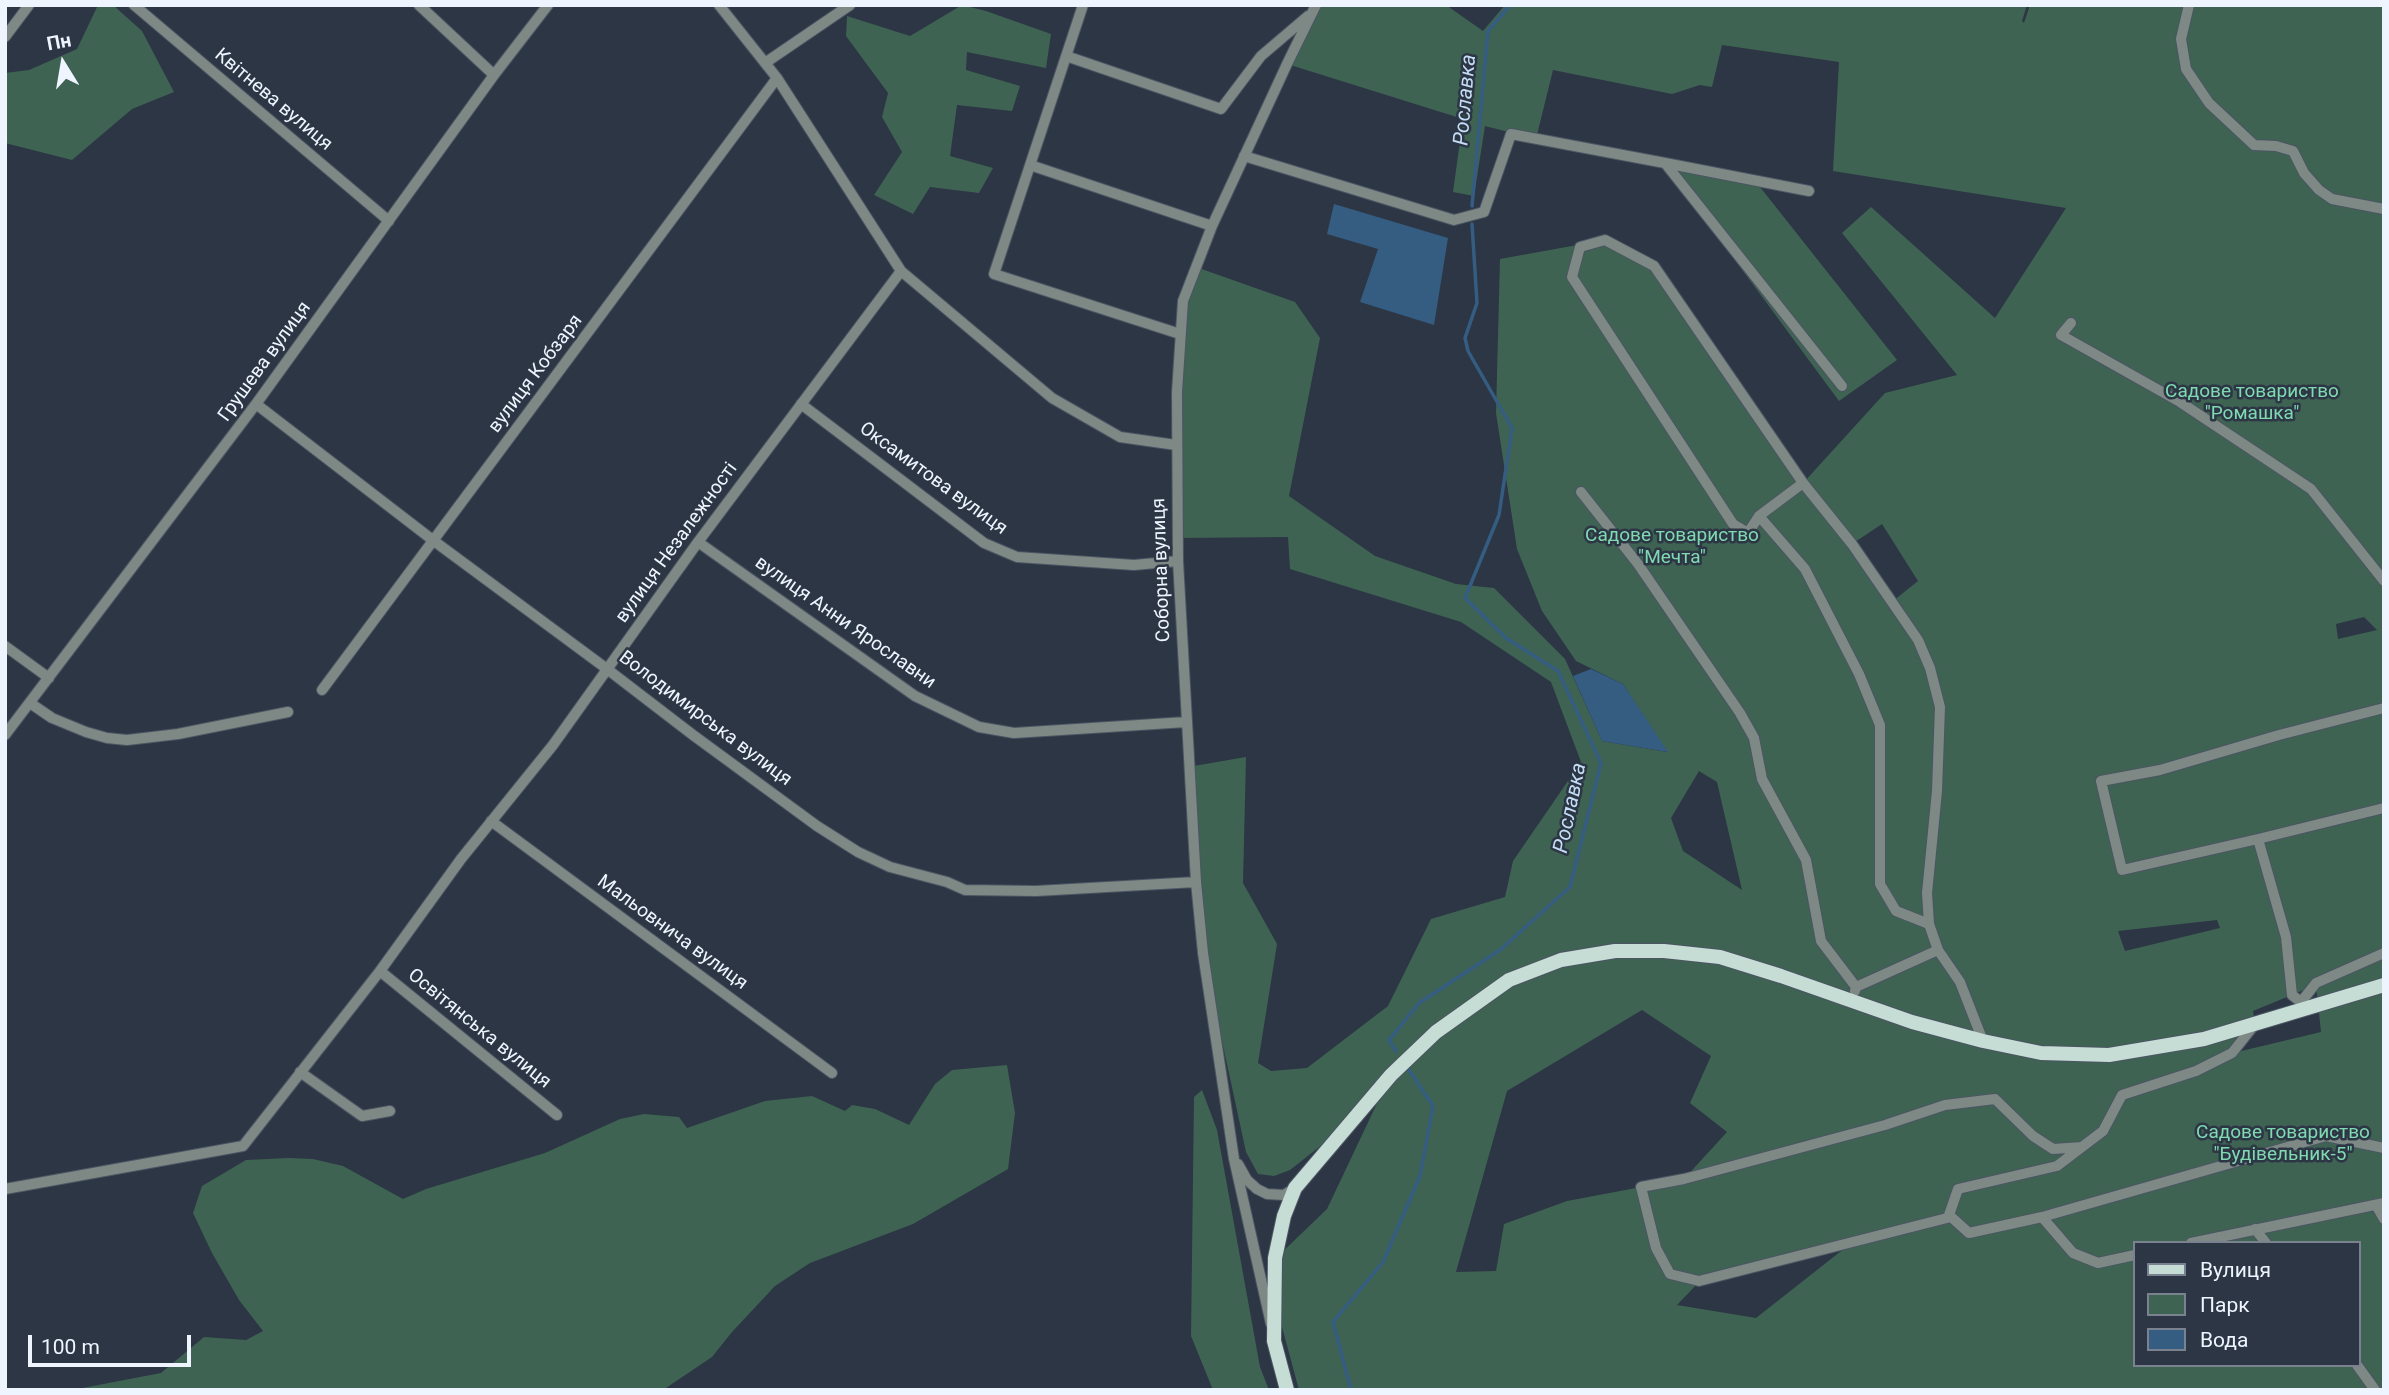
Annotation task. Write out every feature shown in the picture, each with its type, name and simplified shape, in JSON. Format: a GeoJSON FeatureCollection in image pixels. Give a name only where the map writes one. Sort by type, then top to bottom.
{"type":"FeatureCollection","features":[{"type":"Feature","properties":{"kind":"main road"},"geometry":{"type":"LineString","coordinates":[[1287,1390],[1275,1341],[1275,1258],[1284,1216],[1295,1188],[1391,1075],[1436,1032],[1509,980],[1561,960],[1615,951],[1664,951],[1720,957],[1854,994],[1912,1022],[2041,1053],[2109,1055],[2204,1040],[2302,1006],[2384,985]]}},
{"type":"Feature","properties":{"kind":"street"},"geometry":{"type":"LineString","coordinates":[[5,37],[29,5]]}},
{"type":"Feature","properties":{"kind":"street","name":"Квітнева вулиця"},"geometry":{"type":"LineString","coordinates":[[135,5],[389,221]]}},
{"type":"Feature","properties":{"kind":"street"},"geometry":{"type":"LineString","coordinates":[[419,5],[494,75]]}},
{"type":"Feature","properties":{"kind":"street","name":"Грушева вулиця"},"geometry":{"type":"LineString","coordinates":[[5,735],[257,404],[494,75],[548,5]]}},
{"type":"Feature","properties":{"kind":"street"},"geometry":{"type":"LineString","coordinates":[[719,5],[777,78],[901,271],[1052,398],[1120,437],[1176,445]]}},
{"type":"Feature","properties":{"kind":"street"},"geometry":{"type":"LineString","coordinates":[[765,63],[850,5]]}},
{"type":"Feature","properties":{"kind":"street"},"geometry":{"type":"LineString","coordinates":[[1083,5],[993,274],[1180,334]]}},
{"type":"Feature","properties":{"kind":"street"},"geometry":{"type":"LineString","coordinates":[[2189,5],[2181,39],[2186,69],[2209,103],[2254,145],[2276,146],[2293,151],[2304,173],[2319,190],[2332,199],[2384,209]]}},
{"type":"Feature","properties":{"kind":"street"},"geometry":{"type":"LineString","coordinates":[[1066,56],[1221,109],[1261,56],[1314,8]]}},
{"type":"Feature","properties":{"kind":"street","name":"Соборна вулиця"},"geometry":{"type":"LineString","coordinates":[[1275,1341],[1234,1159],[1203,953],[1186,722],[1178,561],[1176,445],[1183,301],[1212,226],[1314,8]]}},
{"type":"Feature","properties":{"kind":"street","name":"вулиця Кобзаря"},"geometry":{"type":"LineString","coordinates":[[322,690],[777,78]]}},
{"type":"Feature","properties":{"kind":"street"},"geometry":{"type":"LineString","coordinates":[[1244,156],[1454,220],[1484,212],[1511,134],[1810,191]]}},
{"type":"Feature","properties":{"kind":"street"},"geometry":{"type":"LineString","coordinates":[[1665,163],[1842,386]]}},
{"type":"Feature","properties":{"kind":"street"},"geometry":{"type":"LineString","coordinates":[[1030,165],[1212,226]]}},
{"type":"Feature","properties":{"kind":"street"},"geometry":{"type":"LineString","coordinates":[[1803,483],[1759,516],[1748,533],[1733,524],[1572,278],[1580,247],[1605,240],[1654,266],[1803,483],[1893,601],[1918,640],[1930,668],[1940,706],[1937,791],[1927,893],[1929,924],[1938,950],[1960,982],[1983,1041]]}},
{"type":"Feature","properties":{"kind":"street","name":"вулиця Незалежності"},"geometry":{"type":"LineString","coordinates":[[5,1189],[243,1146],[380,971],[421,912],[553,745],[698,542],[901,271]]}},
{"type":"Feature","properties":{"kind":"street"},"geometry":{"type":"LineString","coordinates":[[2071,323],[2060,335],[2180,402],[2311,489],[2384,580]]}},
{"type":"Feature","properties":{"kind":"street","name":"Володимирська вулиця"},"geometry":{"type":"LineString","coordinates":[[257,404],[693,735],[817,826],[858,852],[890,867],[947,882],[965,890],[1036,891],[1196,882]]}},
{"type":"Feature","properties":{"kind":"street","name":"Оксамитова вулиця"},"geometry":{"type":"LineString","coordinates":[[801,404],[984,543],[1017,558],[1134,565],[1178,561]]}},
{"type":"Feature","properties":{"kind":"street"},"geometry":{"type":"LineString","coordinates":[[1581,492],[1638,564],[1740,713],[1754,738],[1762,779],[1806,860],[1821,941],[1854,994],[1938,950]]}},
{"type":"Feature","properties":{"kind":"street"},"geometry":{"type":"LineString","coordinates":[[1759,516],[1805,569],[1859,674],[1880,725],[1880,884],[1896,911],[1929,924]]}},
{"type":"Feature","properties":{"kind":"street","name":"вулиця Анни Ярославни"},"geometry":{"type":"LineString","coordinates":[[698,542],[915,696],[979,727],[1014,733],[1186,722]]}},
{"type":"Feature","properties":{"kind":"street"},"geometry":{"type":"LineString","coordinates":[[5,646],[49,678]]}},
{"type":"Feature","properties":{"kind":"street"},"geometry":{"type":"LineString","coordinates":[[30,703],[52,718],[86,732],[127,740],[178,734],[288,712]]}},
{"type":"Feature","properties":{"kind":"street"},"geometry":{"type":"LineString","coordinates":[[2384,708],[2160,770],[2101,781],[2122,870],[2384,808]]}},
{"type":"Feature","properties":{"kind":"street","name":"Мальовнича вулиця"},"geometry":{"type":"LineString","coordinates":[[492,821],[832,1073]]}},
{"type":"Feature","properties":{"kind":"street"},"geometry":{"type":"LineString","coordinates":[[2258,839],[2286,937],[2292,995],[2302,1006],[2316,983],[2384,953]]}},
{"type":"Feature","properties":{"kind":"street","name":"Освітянська вулиця"},"geometry":{"type":"LineString","coordinates":[[380,971],[557,1115]]}},
{"type":"Feature","properties":{"kind":"street"},"geometry":{"type":"LineString","coordinates":[[2255,1024],[2232,1053],[2196,1071],[2122,1095],[2103,1131],[2057,1166],[1958,1189],[1949,1215],[1969,1233],[2042,1217],[2326,1136],[2384,1148]]}},
{"type":"Feature","properties":{"kind":"street"},"geometry":{"type":"LineString","coordinates":[[300,1072],[362,1116],[390,1111]]}},
{"type":"Feature","properties":{"kind":"street"},"geometry":{"type":"LineString","coordinates":[[1951,1217],[1699,1280],[1670,1274],[1656,1248],[1641,1186],[1684,1179],[1871,1129],[1945,1105],[1995,1099],[2033,1136],[2053,1149],[2082,1147]]}},
{"type":"Feature","properties":{"kind":"street"},"geometry":{"type":"LineString","coordinates":[[1234,1159],[1256,1189],[1267,1194],[1284,1195],[1295,1188]]}},
{"type":"Feature","properties":{"kind":"street"},"geometry":{"type":"LineString","coordinates":[[2200,1241],[2380,1204],[2384,1219]]}},
{"type":"Feature","properties":{"kind":"street"},"geometry":{"type":"LineString","coordinates":[[2042,1217],[2073,1253],[2098,1264],[2134,1255]]}},
{"type":"Feature","properties":{"kind":"street"},"geometry":{"type":"LineString","coordinates":[[2255,1229],[2264,1241]]}},
{"type":"Feature","properties":{"kind":"street"},"geometry":{"type":"LineString","coordinates":[[2358,1367],[2375,1390]]}},
{"type":"Feature","properties":{"kind":"green space"},"geometry":{"type":"Polygon","coordinates":[[[98,5],[113,5],[142,31],[174,92],[132,109],[72,160],[5,143],[5,73],[29,70],[77,49],[98,5]]]}},
{"type":"Feature","properties":{"kind":"green space"},"geometry":{"type":"Polygon","coordinates":[[[962,5],[1051,34],[1046,68],[967,52],[966,70],[1020,86],[1012,111],[957,105],[950,156],[993,168],[979,193],[930,187],[913,214],[874,195],[902,152],[882,117],[888,93],[846,36],[847,16],[910,36],[962,5]]]}},
{"type":"Feature","properties":{"kind":"green space"},"geometry":{"type":"Polygon","coordinates":[[[1316,5],[1446,5],[1483,31],[1505,5],[2027,5],[2022,21],[2024,23],[2030,5],[2384,5],[2384,1390],[1299,1390],[1275,1301],[1275,1259],[1327,1209],[1389,1078],[1346,1126],[1290,1170],[1274,1176],[1258,1174],[1246,1152],[1203,953],[1188,767],[1246,757],[1243,883],[1277,944],[1258,1063],[1271,1071],[1307,1068],[1388,1006],[1431,919],[1505,897],[1513,861],[1581,762],[1551,682],[1461,622],[1290,569],[1288,537],[1177,538],[1180,334],[1196,267],[1295,302],[1320,338],[1289,496],[1375,556],[1456,584],[1494,588],[1565,659],[1602,741],[1667,752],[1623,684],[1576,661],[1542,611],[1517,549],[1496,413],[1500,259],[1605,240],[1654,266],[1804,482],[1885,393],[1957,375],[1842,233],[1871,207],[1995,318],[2066,208],[1833,171],[1839,62],[1722,45],[1712,87],[1700,85],[1672,94],[1553,70],[1536,139],[1485,126],[1474,196],[1453,192],[1463,119],[1287,64],[1316,5]],[[1882,524],[1852,544],[1893,601],[1918,581],[1882,524]],[[2364,617],[2336,624],[2338,639],[2377,630],[2364,617]],[[1699,771],[1671,818],[1683,851],[1742,890],[1717,782],[1699,771]],[[2217,920],[2118,931],[2125,951],[2220,928],[2217,920]],[[2316,985],[2253,1011],[2255,1024],[2233,1053],[2321,1032],[2316,985]],[[1642,1010],[1507,1091],[1456,1272],[1496,1271],[1504,1224],[1567,1201],[1684,1179],[1727,1132],[1690,1103],[1711,1056],[1642,1010]],[[1850,1244],[1700,1281],[1677,1305],[1756,1318],[1850,1244]]]}},
{"type":"Feature","properties":{"kind":"green space"},"geometry":{"type":"Polygon","coordinates":[[[1664,164],[1760,187],[1897,360],[1839,401],[1664,164]]]}},
{"type":"Feature","properties":{"kind":"green space"},"geometry":{"type":"Polygon","coordinates":[[[1007,1065],[1015,1113],[1008,1169],[913,1224],[810,1263],[775,1286],[712,1357],[663,1390],[72,1390],[161,1373],[204,1337],[246,1340],[263,1331],[239,1300],[193,1213],[202,1186],[246,1160],[313,1159],[343,1166],[403,1199],[426,1189],[545,1153],[620,1119],[644,1114],[679,1117],[687,1128],[765,1101],[812,1096],[845,1111],[852,1105],[875,1109],[909,1125],[935,1084],[952,1070],[1007,1065]]]}},
{"type":"Feature","properties":{"kind":"green space"},"geometry":{"type":"Polygon","coordinates":[[[1202,1090],[1217,1130],[1260,1367],[1269,1390],[1213,1390],[1191,1336],[1194,1097],[1202,1090]]]}},
{"type":"Feature","properties":{"kind":"water"},"geometry":{"type":"Polygon","coordinates":[[[1334,204],[1448,238],[1434,325],[1360,302],[1378,249],[1327,234],[1334,204]]]}},
{"type":"Feature","properties":{"kind":"water"},"geometry":{"type":"Polygon","coordinates":[[[1591,669],[1623,684],[1668,752],[1602,741],[1573,676],[1591,669]]]}},
{"type":"Feature","properties":{"kind":"waterway","name":"Рославка"},"geometry":{"type":"LineString","coordinates":[[1472,206],[1488,31],[1510,5]]}},
{"type":"Feature","properties":{"kind":"waterway","name":"Рославка"},"geometry":{"type":"LineString","coordinates":[[1396,1051],[1389,1040],[1419,1003],[1500,950],[1570,887],[1601,763],[1558,671],[1506,638],[1465,598],[1499,515],[1512,428],[1468,351],[1465,338],[1477,303],[1472,224]]}},
{"type":"Feature","properties":{"kind":"waterway","name":"Рославка"},"geometry":{"type":"LineString","coordinates":[[1351,1390],[1333,1322],[1383,1262],[1420,1176],[1433,1106],[1407,1067]]}},
{"type":"Feature","properties":{"kind":"park label","name":"Садове товариство \"Ромашка\""},"geometry":{"type":"Point","coordinates":[2252,403]}},
{"type":"Feature","properties":{"kind":"park label","name":"Садове товариство \"Мечта\""},"geometry":{"type":"Point","coordinates":[1672,547]}},
{"type":"Feature","properties":{"kind":"park label","name":"Садове товариство \"Будівельник-5\""},"geometry":{"type":"Point","coordinates":[2283,1144]}}]}
